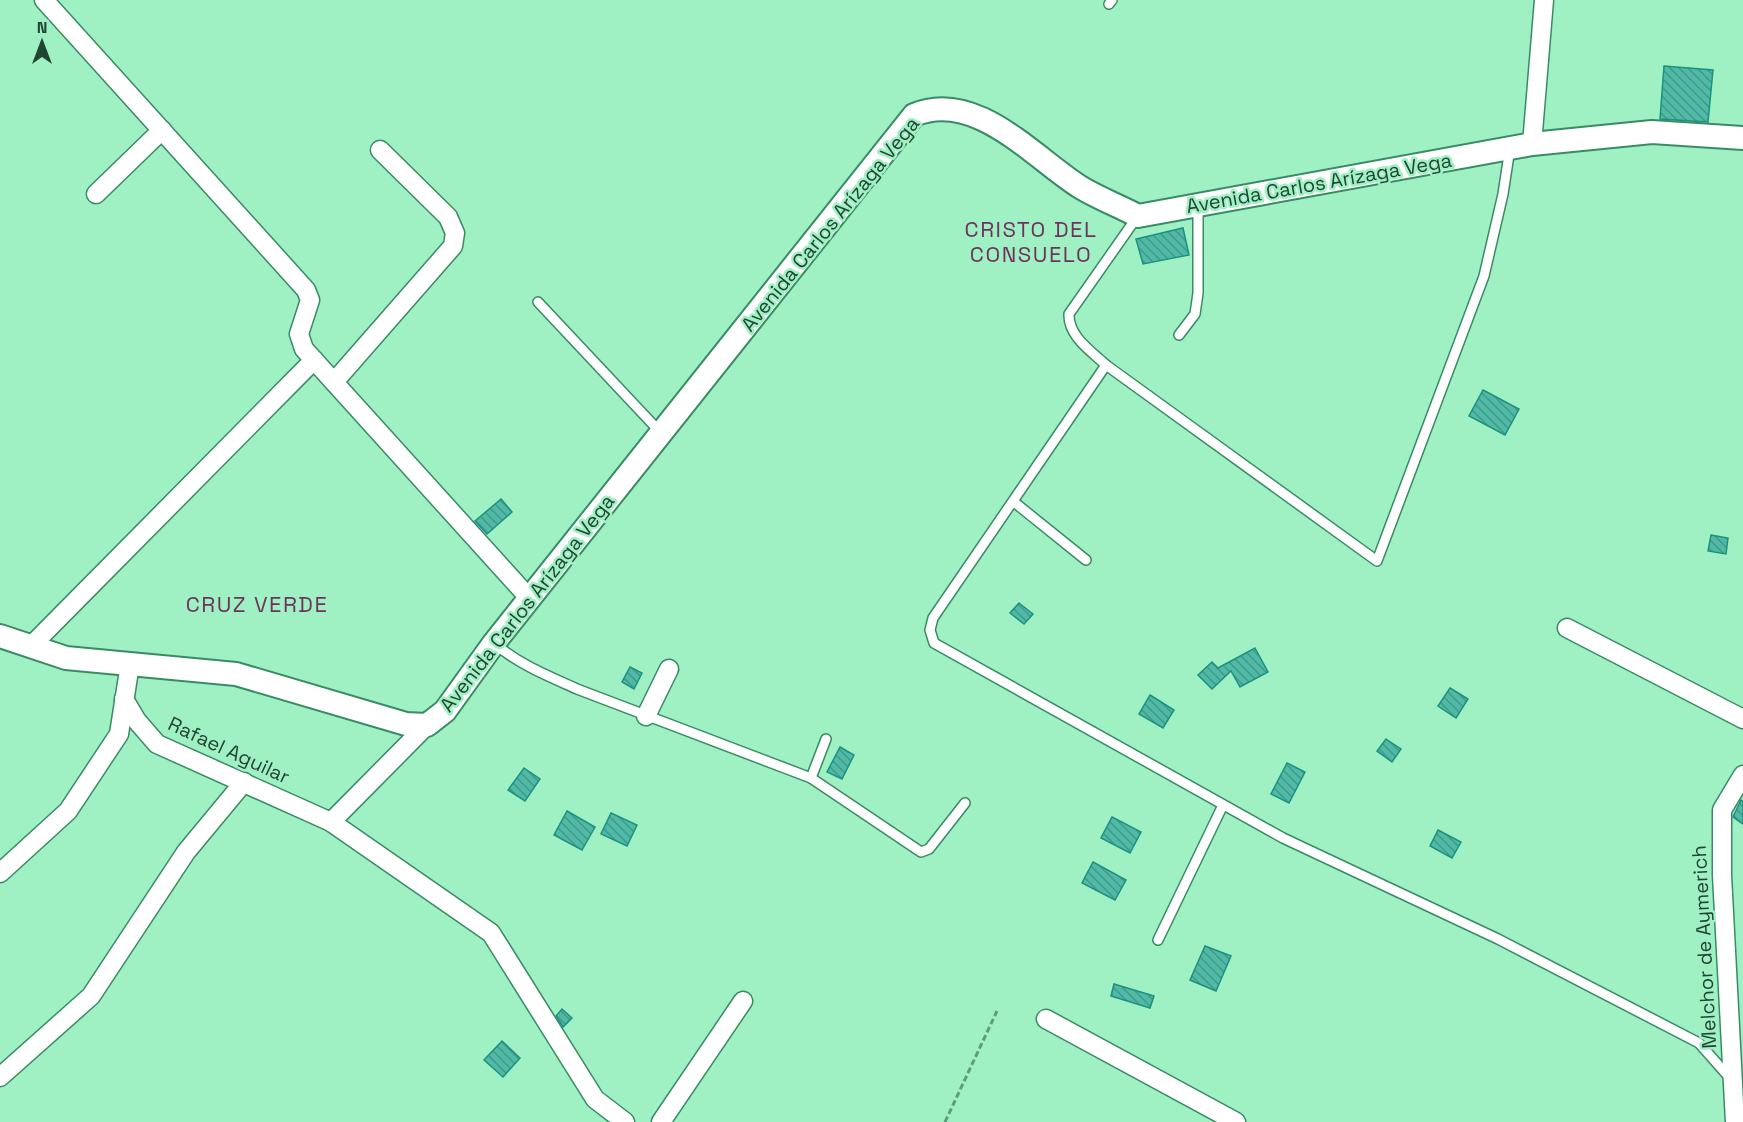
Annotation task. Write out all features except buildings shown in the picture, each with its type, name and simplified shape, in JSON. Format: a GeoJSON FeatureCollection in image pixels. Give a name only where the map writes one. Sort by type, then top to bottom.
{"type":"FeatureCollection","features":[{"type":"Feature","properties":{"kind":"street"},"geometry":{"type":"LineString","coordinates":[[44,0],[306,290],[310,300],[299,333],[304,349],[530,598]]}},
{"type":"Feature","properties":{"kind":"street"},"geometry":{"type":"LineString","coordinates":[[1532,144],[1544,0]]}},
{"type":"Feature","properties":{"kind":"street","name":"Avenida Carlos Arízaga Vega"},"geometry":{"type":"LineString","coordinates":[[427,725],[445,711],[494,643],[914,116],[928,109],[970,114],[995,126],[1081,187],[1138,216],[1532,144],[1652,132],[1743,138]]}},
{"type":"Feature","properties":{"kind":"street"},"geometry":{"type":"LineString","coordinates":[[96,194],[162,130]]}},
{"type":"Feature","properties":{"kind":"street"},"geometry":{"type":"LineString","coordinates":[[334,382],[453,246],[455,233],[448,217],[380,150]]}},
{"type":"Feature","properties":{"kind":"street"},"geometry":{"type":"LineString","coordinates":[[30,647],[314,360]]}},
{"type":"Feature","properties":{"kind":"street"},"geometry":{"type":"LineString","coordinates":[[1567,628],[1743,719]]}},
{"type":"Feature","properties":{"kind":"street"},"geometry":{"type":"LineString","coordinates":[[0,636],[66,658],[236,674],[406,724],[427,725]]}},
{"type":"Feature","properties":{"kind":"street"},"geometry":{"type":"LineString","coordinates":[[0,873],[68,811],[118,734],[130,664]]}},
{"type":"Feature","properties":{"kind":"street"},"geometry":{"type":"LineString","coordinates":[[646,716],[669,669]]}},
{"type":"Feature","properties":{"kind":"street","name":"Rafael Aguilar"},"geometry":{"type":"LineString","coordinates":[[124,699],[136,721],[157,744],[331,822],[491,933],[595,1099],[626,1122]]}},
{"type":"Feature","properties":{"kind":"street"},"geometry":{"type":"LineString","coordinates":[[331,822],[427,725]]}},
{"type":"Feature","properties":{"kind":"street","name":"Melchor de Aymerich"},"geometry":{"type":"LineString","coordinates":[[1735,1122],[1722,875],[1722,810],[1743,776]]}},
{"type":"Feature","properties":{"kind":"street"},"geometry":{"type":"LineString","coordinates":[[0,1077],[91,996],[186,852],[244,782]]}},
{"type":"Feature","properties":{"kind":"street"},"geometry":{"type":"LineString","coordinates":[[661,1122],[743,1000]]}},
{"type":"Feature","properties":{"kind":"street"},"geometry":{"type":"LineString","coordinates":[[1046,1019],[1224,1119]]}},
{"type":"Feature","properties":{"kind":"lane"},"geometry":{"type":"LineString","coordinates":[[1138,216],[1069,314],[1069,324],[1073,333],[1107,365],[1377,561],[1485,276],[1503,194],[1510,148]]}},
{"type":"Feature","properties":{"kind":"lane"},"geometry":{"type":"LineString","coordinates":[[1179,335],[1195,314],[1198,293],[1198,205]]}},
{"type":"Feature","properties":{"kind":"lane"},"geometry":{"type":"LineString","coordinates":[[538,302],[661,433]]}},
{"type":"Feature","properties":{"kind":"lane"},"geometry":{"type":"LineString","coordinates":[[1107,365],[933,618],[930,630],[934,643],[1283,838],[1498,939],[1699,1043],[1721,1065],[1733,1083]]}},
{"type":"Feature","properties":{"kind":"lane"},"geometry":{"type":"LineString","coordinates":[[1014,502],[1086,560]]}},
{"type":"Feature","properties":{"kind":"lane"},"geometry":{"type":"LineString","coordinates":[[494,643],[540,673],[811,778],[921,852],[929,849],[966,803]]}},
{"type":"Feature","properties":{"kind":"lane"},"geometry":{"type":"LineString","coordinates":[[811,778],[826,739]]}},
{"type":"Feature","properties":{"kind":"lane"},"geometry":{"type":"LineString","coordinates":[[1158,940],[1223,805]]}},
{"type":"Feature","properties":{"kind":"path"},"geometry":{"type":"LineString","coordinates":[[945,1122],[998,1011]]}},
{"type":"Feature","properties":{"kind":"district","name":"CRISTO DEL CONSUELO"},"geometry":{"type":"Point","coordinates":[1031,242]}},
{"type":"Feature","properties":{"kind":"district","name":"CRUZ VERDE"},"geometry":{"type":"Point","coordinates":[257,604]}}]}
